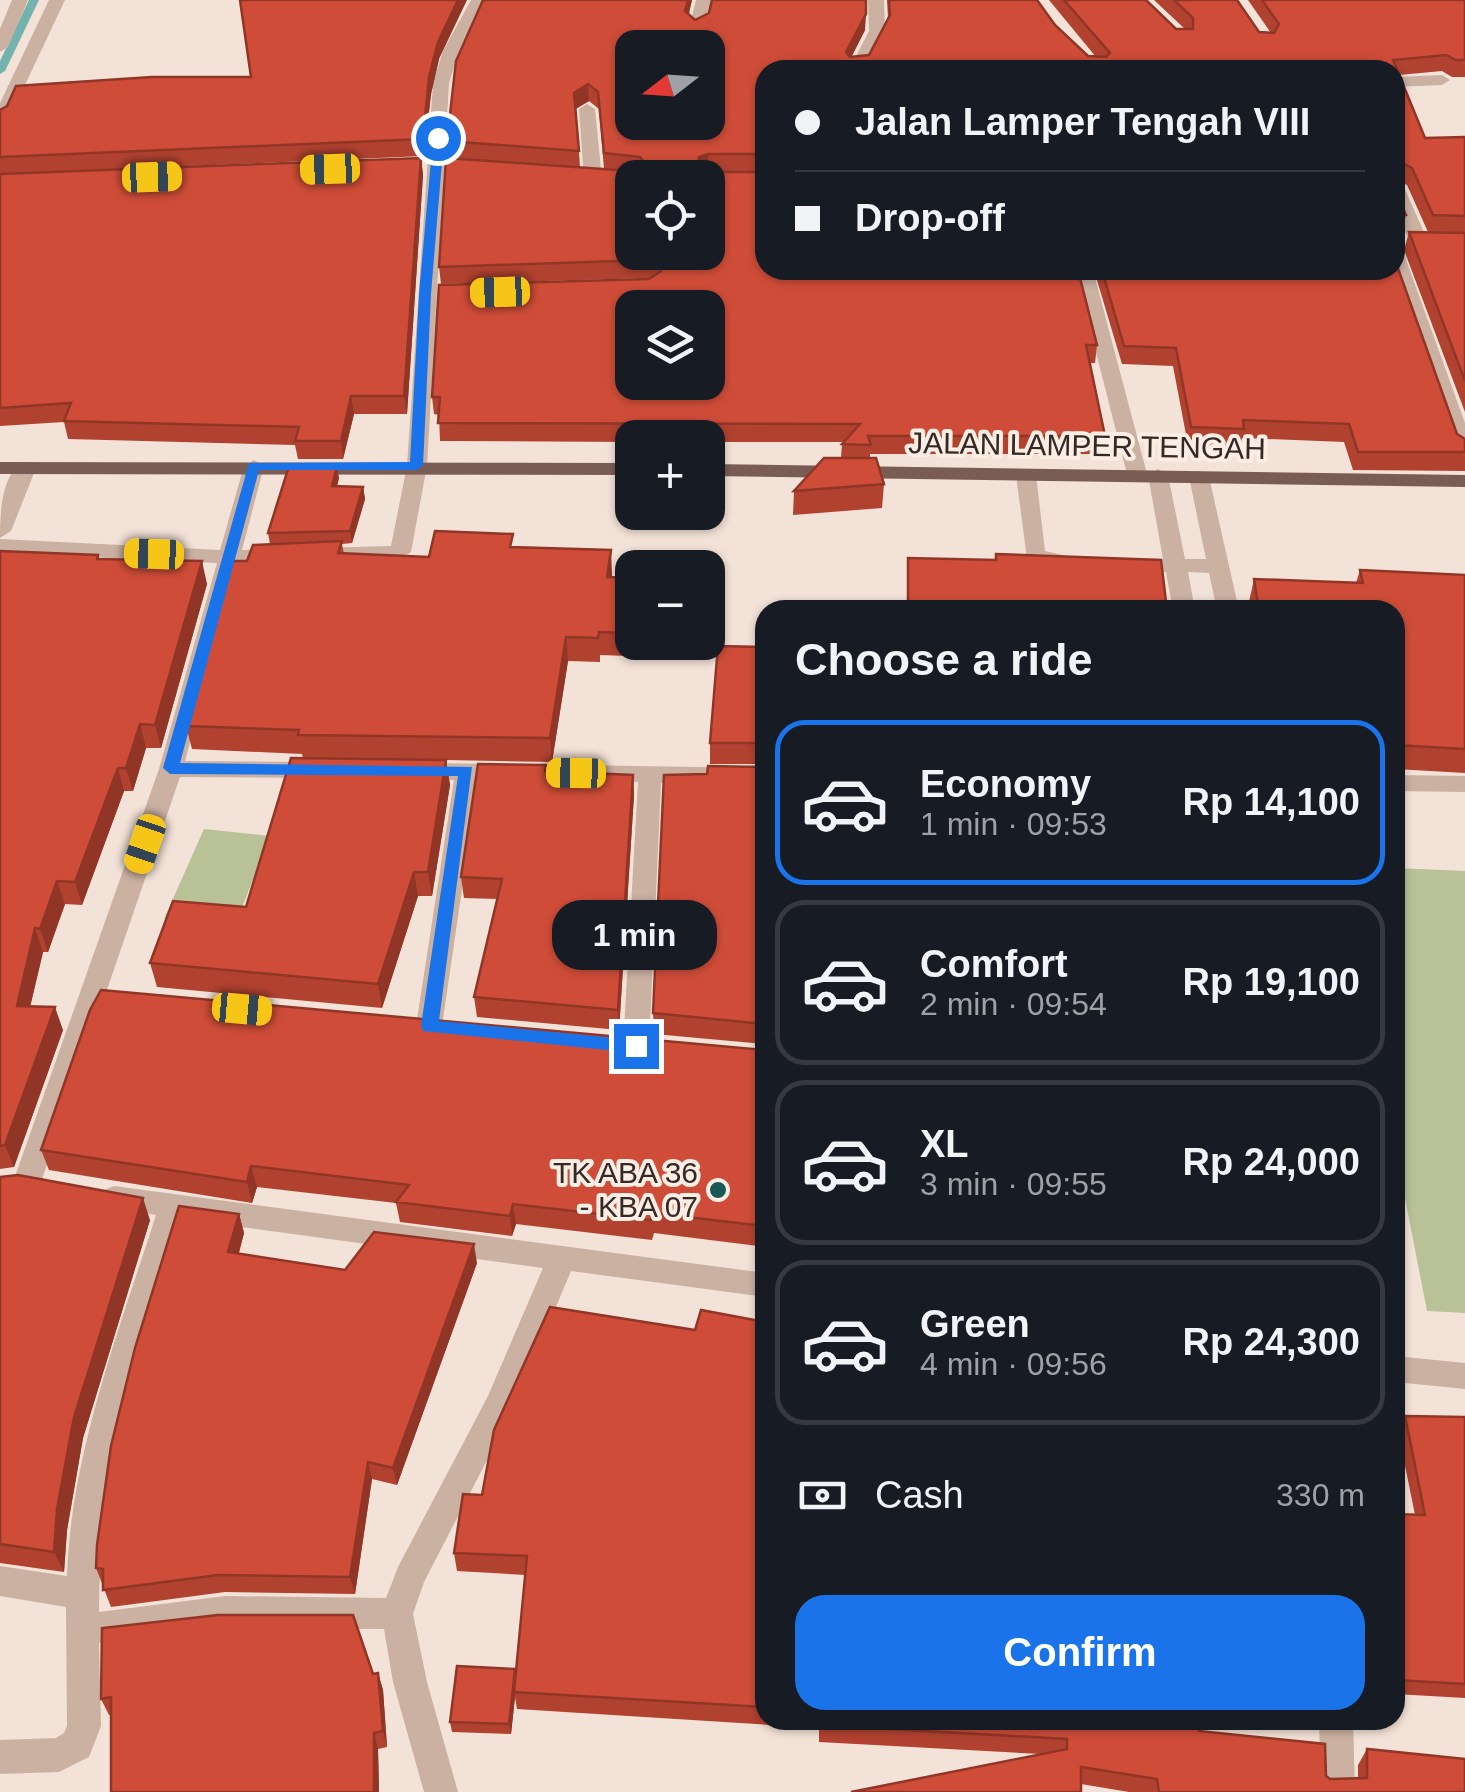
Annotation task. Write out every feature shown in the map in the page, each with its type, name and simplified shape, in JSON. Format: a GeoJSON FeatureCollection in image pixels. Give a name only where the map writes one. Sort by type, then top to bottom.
{"type":"FeatureCollection","features":[{"type":"Feature","properties":{"kind":"main road"},"geometry":{"type":"LineString","coordinates":[[0,468],[417,466],[615,470]]}},
{"type":"Feature","properties":{"kind":"main road","name":"JALAN LAMPER TENGAH"},"geometry":{"type":"LineString","coordinates":[[725,470],[1465,480]]}},
{"type":"Feature","properties":{"kind":"street"},"geometry":{"type":"LineString","coordinates":[[0,47],[4,28],[20,0]]}},
{"type":"Feature","properties":{"kind":"street"},"geometry":{"type":"LineString","coordinates":[[0,121],[56,0]]}},
{"type":"Feature","properties":{"kind":"street"},"geometry":{"type":"LineString","coordinates":[[0,546],[227,557],[400,552],[417,466],[434,294],[428,165],[441,83],[451,51],[480,0]]}},
{"type":"Feature","properties":{"kind":"street"},"geometry":{"type":"LineString","coordinates":[[697,28],[704,0]]}},
{"type":"Feature","properties":{"kind":"street"},"geometry":{"type":"LineString","coordinates":[[862,60],[877,31],[876,0]]}},
{"type":"Feature","properties":{"kind":"street"},"geometry":{"type":"LineString","coordinates":[[1405,82],[1442,80]]}},
{"type":"Feature","properties":{"kind":"street"},"geometry":{"type":"LineString","coordinates":[[587,109],[585,179],[615,179]]}},
{"type":"Feature","properties":{"kind":"street"},"geometry":{"type":"LineString","coordinates":[[428,165],[460,166]]}},
{"type":"Feature","properties":{"kind":"street"},"geometry":{"type":"LineString","coordinates":[[1405,204],[1427,242],[1405,241]]}},
{"type":"Feature","properties":{"kind":"street"},"geometry":{"type":"LineString","coordinates":[[1087,280],[1176,566],[1182,600]]}},
{"type":"Feature","properties":{"kind":"street"},"geometry":{"type":"LineString","coordinates":[[1404,280],[1465,451]]}},
{"type":"Feature","properties":{"kind":"street"},"geometry":{"type":"LineString","coordinates":[[254,466],[103,996],[14,1183],[172,1208],[755,1284]]}},
{"type":"Feature","properties":{"kind":"street"},"geometry":{"type":"LineString","coordinates":[[0,531],[26,468]]}},
{"type":"Feature","properties":{"kind":"street"},"geometry":{"type":"LineString","coordinates":[[1026,475],[1038,559],[1218,566]]}},
{"type":"Feature","properties":{"kind":"street"},"geometry":{"type":"LineString","coordinates":[[1199,477],[1226,600]]}},
{"type":"Feature","properties":{"kind":"street"},"geometry":{"type":"LineString","coordinates":[[170,768],[348,770]]}},
{"type":"Feature","properties":{"kind":"street"},"geometry":{"type":"LineString","coordinates":[[388,771],[755,776]]}},
{"type":"Feature","properties":{"kind":"street"},"geometry":{"type":"LineString","coordinates":[[429,1026],[466,771]]}},
{"type":"Feature","properties":{"kind":"street"},"geometry":{"type":"LineString","coordinates":[[636,1047],[650,774]]}},
{"type":"Feature","properties":{"kind":"street"},"geometry":{"type":"LineString","coordinates":[[1405,783],[1465,784]]}},
{"type":"Feature","properties":{"kind":"street"},"geometry":{"type":"LineString","coordinates":[[0,1758],[59,1754],[77,1745],[84,1726],[84,1594],[89,1512],[132,1336],[172,1208]]}},
{"type":"Feature","properties":{"kind":"street"},"geometry":{"type":"LineString","coordinates":[[441,1792],[410,1682],[397,1614],[409,1578],[501,1402],[562,1258]]}},
{"type":"Feature","properties":{"kind":"street"},"geometry":{"type":"LineString","coordinates":[[1405,1370],[1465,1376]]}},
{"type":"Feature","properties":{"kind":"street"},"geometry":{"type":"LineString","coordinates":[[0,1580],[84,1594]]}},
{"type":"Feature","properties":{"kind":"street"},"geometry":{"type":"LineString","coordinates":[[86,1629],[225,1612],[397,1614]]}},
{"type":"Feature","properties":{"kind":"street"},"geometry":{"type":"LineString","coordinates":[[1336,1730],[1338,1792]]}},
{"type":"Feature","properties":{"kind":"green space"},"geometry":{"type":"Polygon","coordinates":[[[204,829],[270,836],[234,928],[164,919],[204,829]]]}},
{"type":"Feature","properties":{"kind":"green space"},"geometry":{"type":"Polygon","coordinates":[[[1405,868],[1465,871],[1465,1313],[1427,1311],[1405,1198],[1405,868]]]}},
{"type":"Feature","properties":{"kind":"building"},"geometry":{"type":"Polygon","coordinates":[[[240,0],[458,0],[438,42],[429,77],[423,139],[0,157],[0,110],[7,106],[16,86],[152,77],[251,77],[240,0]]]}},
{"type":"Feature","properties":{"kind":"building"},"geometry":{"type":"Polygon","coordinates":[[[483,0],[688,0],[685,11],[695,20],[709,13],[712,0],[866,0],[866,14],[846,52],[850,57],[869,55],[890,15],[889,0],[1037,0],[1055,25],[1088,56],[1106,57],[1110,53],[1064,0],[1146,0],[1176,29],[1193,29],[1193,18],[1174,0],[1237,0],[1259,32],[1274,33],[1279,24],[1262,0],[1465,0],[1465,60],[1446,55],[1393,60],[755,60],[755,154],[708,154],[698,160],[642,160],[604,153],[598,92],[588,84],[574,93],[579,151],[447,141],[456,61],[483,0]]]}},
{"type":"Feature","properties":{"kind":"building"},"geometry":{"type":"Polygon","coordinates":[[[1405,89],[1425,138],[1465,137],[1465,216],[1433,215],[1412,168],[1405,164],[1405,89]]]}},
{"type":"Feature","properties":{"kind":"building"},"geometry":{"type":"Polygon","coordinates":[[[421,158],[404,396],[351,396],[341,441],[295,441],[299,427],[64,421],[71,403],[0,408],[0,174],[421,158]]]}},
{"type":"Feature","properties":{"kind":"building"},"geometry":{"type":"Polygon","coordinates":[[[446,158],[615,170],[615,261],[439,267],[446,158]]]}},
{"type":"Feature","properties":{"kind":"building"},"geometry":{"type":"Polygon","coordinates":[[[725,172],[755,172],[755,280],[1081,280],[1097,345],[1086,345],[1105,436],[868,436],[871,445],[842,444],[860,424],[725,424],[725,420],[438,423],[440,397],[432,397],[439,285],[649,279],[661,271],[725,270],[725,172]]]}},
{"type":"Feature","properties":{"kind":"building"},"geometry":{"type":"Polygon","coordinates":[[[1409,232],[1465,233],[1465,381],[1409,232]]]}},
{"type":"Feature","properties":{"kind":"building"},"geometry":{"type":"Polygon","coordinates":[[[1105,280],[1402,280],[1457,434],[1465,439],[1465,452],[1358,452],[1349,424],[1243,420],[1244,429],[1191,427],[1176,348],[1124,346],[1105,280]]]}},
{"type":"Feature","properties":{"kind":"building"},"geometry":{"type":"Polygon","coordinates":[[[824,458],[876,458],[884,484],[794,491],[824,458]]]}},
{"type":"Feature","properties":{"kind":"building"},"geometry":{"type":"Polygon","coordinates":[[[289,466],[337,466],[332,486],[363,487],[350,531],[268,533],[289,466]]]}},
{"type":"Feature","properties":{"kind":"building"},"geometry":{"type":"Polygon","coordinates":[[[435,531],[513,534],[510,547],[611,550],[607,577],[615,577],[615,632],[599,632],[598,638],[566,637],[550,738],[298,735],[299,730],[186,726],[231,561],[247,561],[253,545],[342,541],[338,553],[429,557],[435,531]]]}},
{"type":"Feature","properties":{"kind":"building"},"geometry":{"type":"Polygon","coordinates":[[[0,551],[98,555],[97,559],[202,561],[155,725],[140,724],[126,768],[118,768],[75,882],[57,881],[40,929],[35,928],[17,1006],[55,1007],[5,1145],[0,1146],[0,551]]]}},
{"type":"Feature","properties":{"kind":"building"},"geometry":{"type":"Polygon","coordinates":[[[996,554],[1161,560],[1166,600],[908,600],[908,558],[996,560],[996,554]]]}},
{"type":"Feature","properties":{"kind":"building"},"geometry":{"type":"Polygon","coordinates":[[[1360,570],[1465,575],[1465,749],[1405,746],[1405,600],[1257,600],[1254,579],[1363,583],[1360,570]]]}},
{"type":"Feature","properties":{"kind":"building"},"geometry":{"type":"Polygon","coordinates":[[[725,646],[755,647],[755,743],[710,743],[717,660],[725,660],[725,646]]]}},
{"type":"Feature","properties":{"kind":"building"},"geometry":{"type":"Polygon","coordinates":[[[291,758],[446,760],[428,872],[414,872],[378,984],[150,963],[173,901],[246,907],[291,758]]]}},
{"type":"Feature","properties":{"kind":"building"},"geometry":{"type":"Polygon","coordinates":[[[478,764],[546,765],[545,771],[633,775],[618,1010],[474,997],[502,879],[461,877],[478,764]]]}},
{"type":"Feature","properties":{"kind":"building"},"geometry":{"type":"Polygon","coordinates":[[[708,766],[755,767],[755,1023],[653,1013],[664,775],[707,774],[708,766]]]}},
{"type":"Feature","properties":{"kind":"building"},"geometry":{"type":"Polygon","coordinates":[[[101,990],[755,1049],[755,1225],[653,1213],[651,1220],[513,1204],[510,1216],[396,1202],[409,1185],[251,1166],[247,1182],[41,1150],[90,1010],[101,990]]]}},
{"type":"Feature","properties":{"kind":"building"},"geometry":{"type":"Polygon","coordinates":[[[18,1175],[143,1198],[74,1417],[57,1509],[54,1552],[0,1544],[0,1177],[18,1175]]]}},
{"type":"Feature","properties":{"kind":"building"},"geometry":{"type":"Polygon","coordinates":[[[179,1206],[239,1214],[228,1252],[345,1270],[374,1232],[474,1244],[393,1468],[368,1462],[350,1577],[218,1575],[103,1590],[103,1569],[96,1568],[97,1545],[111,1446],[135,1348],[179,1206]]]}},
{"type":"Feature","properties":{"kind":"building"},"geometry":{"type":"Polygon","coordinates":[[[550,1307],[695,1330],[701,1310],[755,1320],[755,1706],[514,1692],[527,1556],[454,1553],[463,1494],[482,1495],[494,1430],[550,1307]]]}},
{"type":"Feature","properties":{"kind":"building"},"geometry":{"type":"Polygon","coordinates":[[[1405,1416],[1465,1417],[1465,1684],[1405,1681],[1405,1514],[1425,1515],[1405,1416]]]}},
{"type":"Feature","properties":{"kind":"building"},"geometry":{"type":"Polygon","coordinates":[[[218,1615],[353,1615],[373,1674],[378,1673],[383,1731],[374,1733],[374,1792],[111,1792],[111,1697],[101,1699],[102,1628],[218,1615]]]}},
{"type":"Feature","properties":{"kind":"building"},"geometry":{"type":"Polygon","coordinates":[[[457,1666],[515,1669],[509,1724],[450,1722],[457,1666]]]}},
{"type":"Feature","properties":{"kind":"building"},"geometry":{"type":"Polygon","coordinates":[[[908,1730],[1199,1730],[1325,1744],[1326,1776],[1330,1779],[1367,1778],[1367,1749],[1465,1759],[1465,1792],[1159,1792],[1157,1779],[1081,1767],[1081,1792],[851,1792],[1067,1749],[1067,1739],[908,1730]]]}},
{"type":"Feature","properties":{"kind":"waterway"},"geometry":{"type":"LineString","coordinates":[[0,71],[34,0]]}},
{"type":"Feature","properties":{"kind":"place","name":"TK ABA 36 - KBA 07"},"geometry":{"type":"Point","coordinates":[718,1190]}},
{"type":"Feature","properties":{"kind":"route"},"geometry":{"type":"LineString","coordinates":[[438,138],[425,294],[417,466],[254,466],[170,768],[466,771],[430,1026],[636,1046]]}}]}
